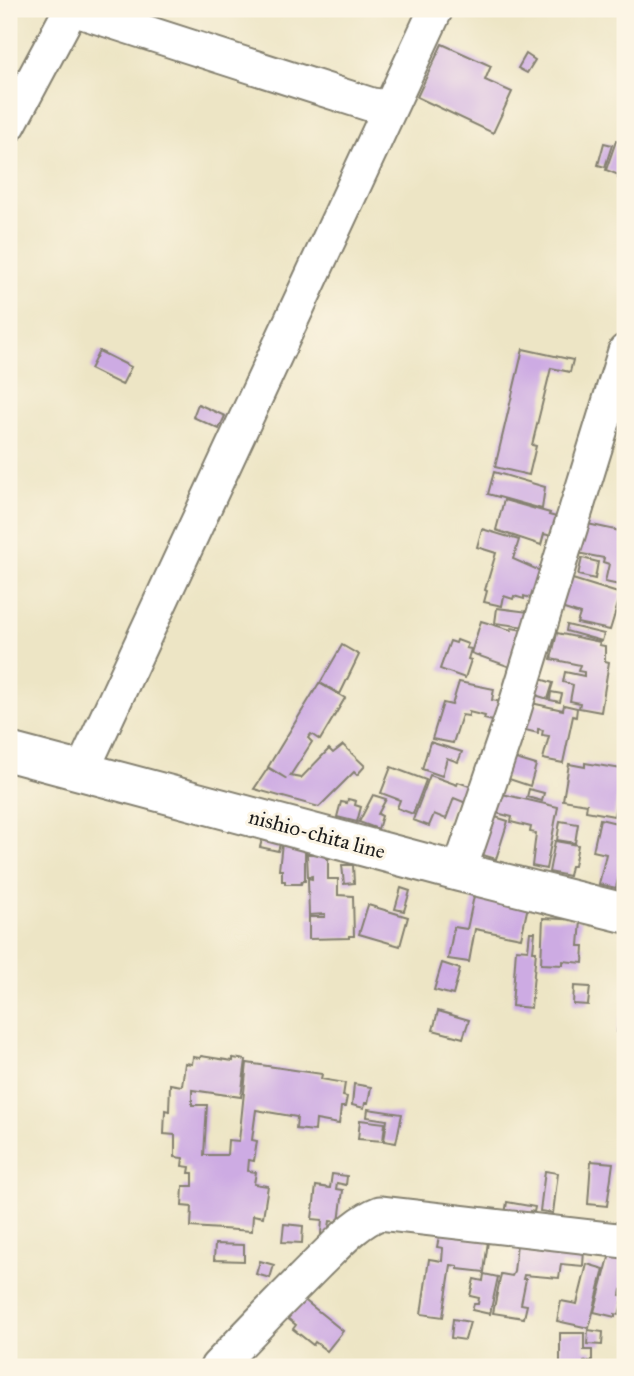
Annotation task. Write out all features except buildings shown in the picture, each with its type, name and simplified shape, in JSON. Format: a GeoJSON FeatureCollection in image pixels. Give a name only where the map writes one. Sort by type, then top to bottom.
{"type":"FeatureCollection","features":[{"type":"Feature","properties":{"kind":"main road","name":"nishio-chita line"},"geometry":{"type":"LineString","coordinates":[[9,752],[459,872],[625,913]]}},
{"type":"Feature","properties":{"kind":"street"},"geometry":{"type":"LineString","coordinates":[[9,125],[22,72],[72,9],[372,105],[389,107]]}},
{"type":"Feature","properties":{"kind":"street"},"geometry":{"type":"LineString","coordinates":[[82,771],[436,9]]}},
{"type":"Feature","properties":{"kind":"street"},"geometry":{"type":"LineString","coordinates":[[459,872],[516,704],[622,372]]}},
{"type":"Feature","properties":{"kind":"street"},"geometry":{"type":"LineString","coordinates":[[217,1367],[275,1305],[343,1239],[367,1218],[380,1213],[625,1241]]}}]}
